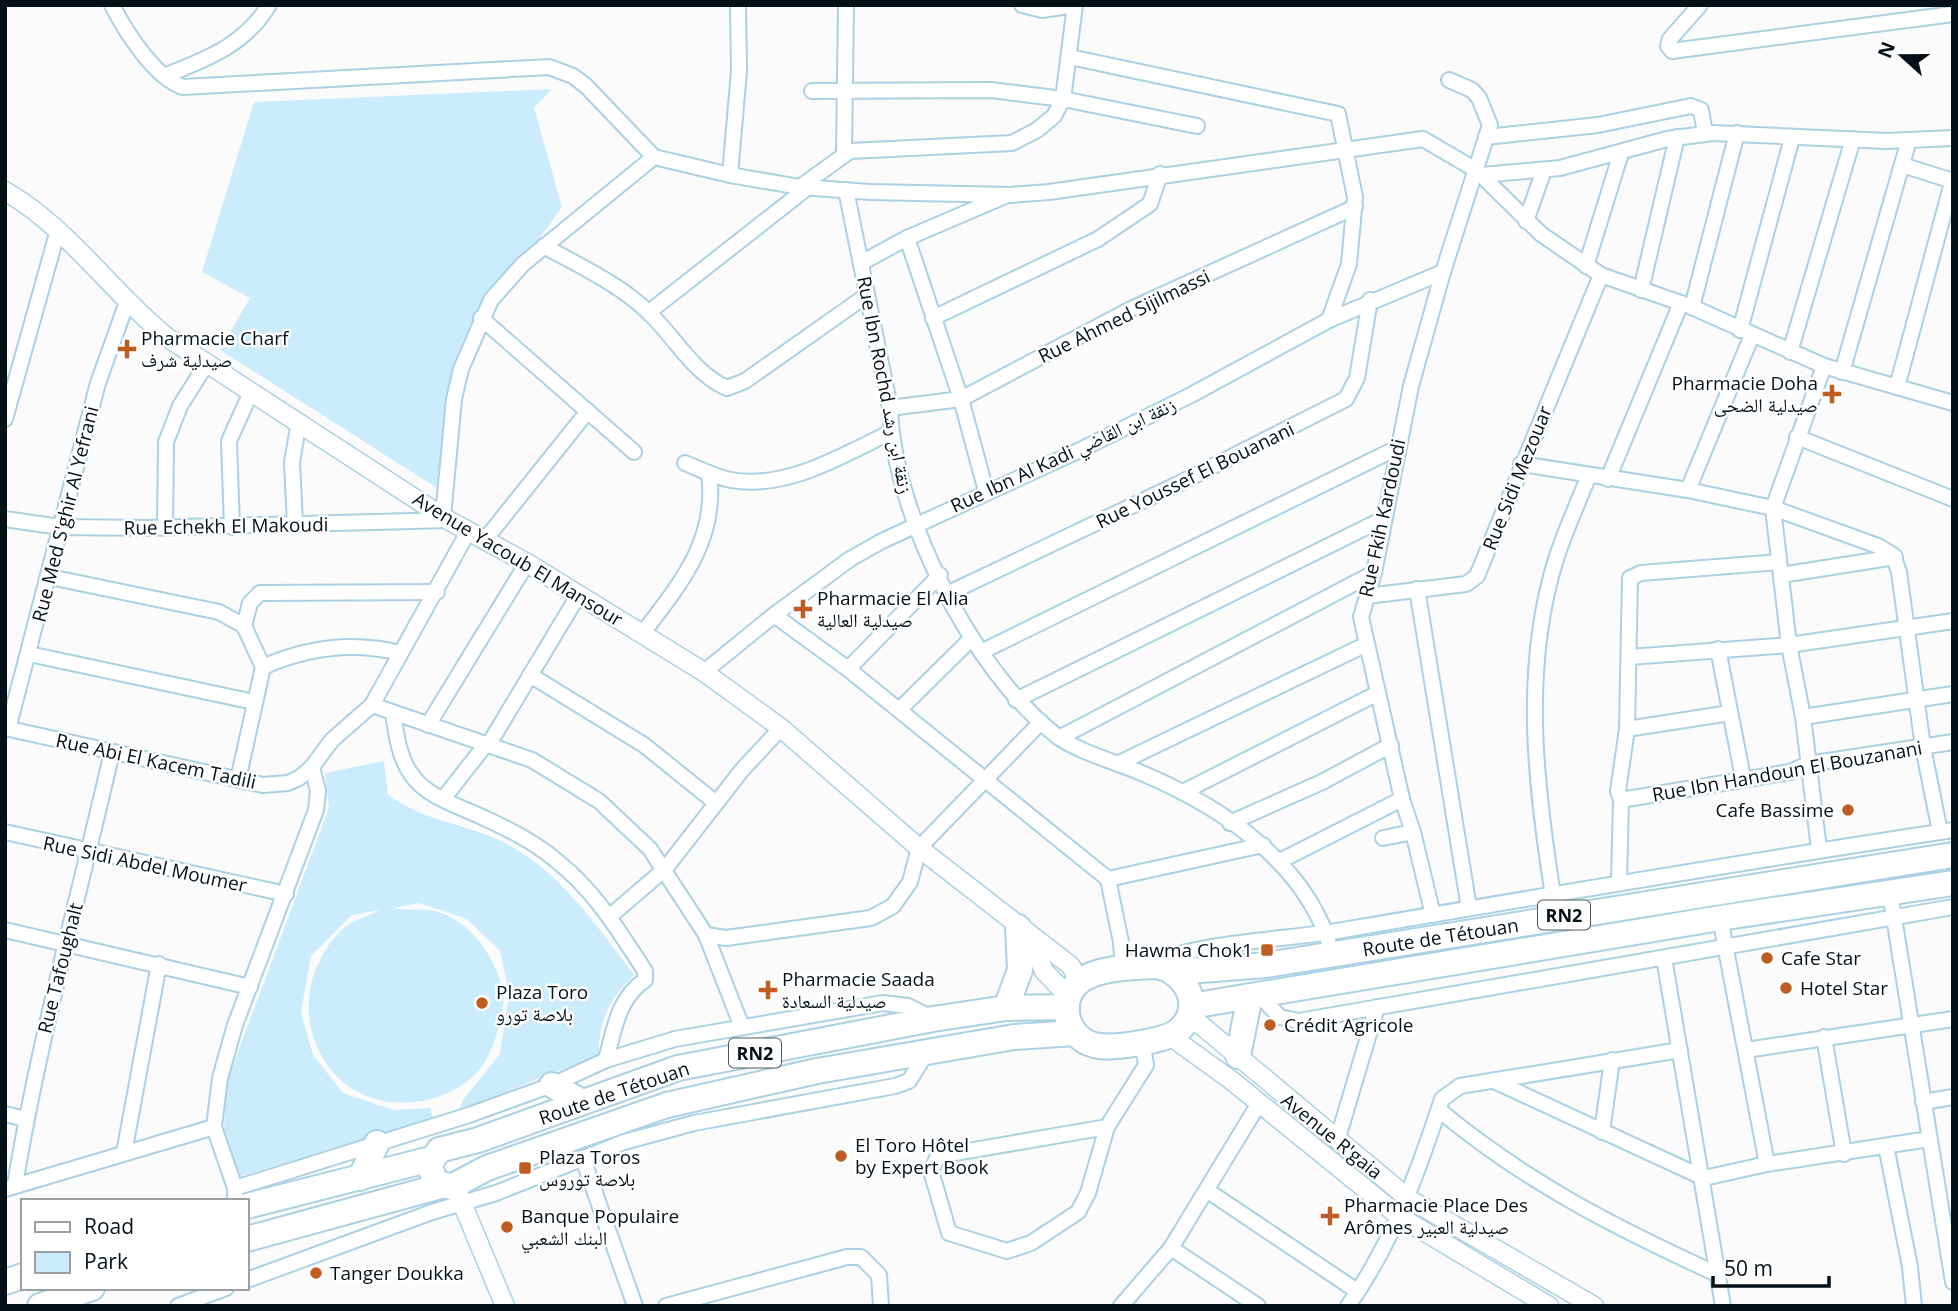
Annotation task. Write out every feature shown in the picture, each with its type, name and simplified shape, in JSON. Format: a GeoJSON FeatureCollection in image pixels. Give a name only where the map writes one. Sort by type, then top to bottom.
{"type":"FeatureCollection","features":[{"type":"Feature","properties":{"kind":"highway","name":"Route de Tétouan"},"geometry":{"type":"LineString","coordinates":[[239,1198],[359,1178],[442,1145],[582,1102],[678,1068],[1071,995],[1096,973],[1157,966],[1175,972],[1266,965],[1329,944],[1555,905],[1953,855]]}},
{"type":"Feature","properties":{"kind":"highway","name":"Route de Tétouan"},"geometry":{"type":"LineString","coordinates":[[1190,1010],[1255,995],[1720,918],[1892,905],[1953,883]]}},
{"type":"Feature","properties":{"kind":"highway"},"geometry":{"type":"LineString","coordinates":[[1006,1008],[1020,970],[1023,930]]}},
{"type":"Feature","properties":{"kind":"highway"},"geometry":{"type":"LineString","coordinates":[[1170,1036],[1190,1010],[1188,987],[1175,972]]}},
{"type":"Feature","properties":{"kind":"highway"},"geometry":{"type":"LineString","coordinates":[[1071,995],[1075,1033]]}},
{"type":"Feature","properties":{"kind":"highway"},"geometry":{"type":"LineString","coordinates":[[1238,1056],[1255,995]]}},
{"type":"Feature","properties":{"kind":"highway","name":"Route de Tétouan"},"geometry":{"type":"LineString","coordinates":[[248,1239],[456,1189],[487,1168],[667,1105],[817,1071],[1014,1037],[1075,1033],[1100,1046],[1170,1036]]}},
{"type":"Feature","properties":{"kind":"highway"},"geometry":{"type":"LineString","coordinates":[[552,1085],[582,1102]]}},
{"type":"Feature","properties":{"kind":"highway"},"geometry":{"type":"LineString","coordinates":[[359,1178],[377,1143]]}},
{"type":"Feature","properties":{"kind":"highway"},"geometry":{"type":"LineString","coordinates":[[442,1145],[466,1157],[468,1165],[456,1189],[432,1177],[442,1145]]}},
{"type":"Feature","properties":{"kind":"highway"},"geometry":{"type":"LineString","coordinates":[[40,1306],[86,1290]]}},
{"type":"Feature","properties":{"kind":"street"},"geometry":{"type":"LineString","coordinates":[[112,5],[131,37],[164,76],[176,85],[198,88],[549,67],[573,76],[586,86],[654,158],[804,188],[1010,195],[1049,192],[1160,174],[1423,139],[1479,173],[1526,221],[1601,275],[1687,305],[1824,366],[1953,403]]}},
{"type":"Feature","properties":{"kind":"street"},"geometry":{"type":"LineString","coordinates":[[164,76],[236,43],[258,22],[269,5]]}},
{"type":"Feature","properties":{"kind":"street"},"geometry":{"type":"LineString","coordinates":[[730,175],[739,71],[738,5]]}},
{"type":"Feature","properties":{"kind":"street"},"geometry":{"type":"LineString","coordinates":[[844,153],[846,5]]}},
{"type":"Feature","properties":{"kind":"street"},"geometry":{"type":"LineString","coordinates":[[649,312],[844,153],[1012,143],[1050,120],[1063,100],[1074,5],[1042,10],[1022,5]]}},
{"type":"Feature","properties":{"kind":"street"},"geometry":{"type":"LineString","coordinates":[[1700,5],[1670,39],[1671,51],[1953,14]]}},
{"type":"Feature","properties":{"kind":"street"},"geometry":{"type":"LineString","coordinates":[[1070,57],[1335,112],[1340,118],[1355,187],[1355,207],[1349,264],[1329,320]]}},
{"type":"Feature","properties":{"kind":"street"},"geometry":{"type":"LineString","coordinates":[[1449,80],[1472,90],[1479,98],[1488,131],[1598,125],[1691,106],[1700,110],[1705,133]]}},
{"type":"Feature","properties":{"kind":"street"},"geometry":{"type":"LineString","coordinates":[[812,91],[955,89],[1063,100],[1197,126]]}},
{"type":"Feature","properties":{"kind":"street","name":"Rue Fkih Kardoudi"},"geometry":{"type":"LineString","coordinates":[[1433,915],[1413,832],[1402,799],[1361,617],[1374,573],[1396,448],[1443,272],[1479,173],[1488,131]]}},
{"type":"Feature","properties":{"kind":"street"},"geometry":{"type":"LineString","coordinates":[[1479,173],[1544,170],[1705,133],[1793,138],[1953,138]]}},
{"type":"Feature","properties":{"kind":"street"},"geometry":{"type":"LineString","coordinates":[[1608,479],[1687,305],[1737,133]]}},
{"type":"Feature","properties":{"kind":"street"},"geometry":{"type":"LineString","coordinates":[[1641,290],[1677,138]]}},
{"type":"Feature","properties":{"kind":"street"},"geometry":{"type":"LineString","coordinates":[[1688,490],[1746,332],[1793,138]]}},
{"type":"Feature","properties":{"kind":"street"},"geometry":{"type":"LineString","coordinates":[[1790,352],[1853,139]]}},
{"type":"Feature","properties":{"kind":"street"},"geometry":{"type":"LineString","coordinates":[[1842,372],[1909,140]]}},
{"type":"Feature","properties":{"kind":"street"},"geometry":{"type":"LineString","coordinates":[[1586,266],[1620,153]]}},
{"type":"Feature","properties":{"kind":"street"},"geometry":{"type":"LineString","coordinates":[[445,518],[454,399],[461,369],[481,318],[503,283],[544,246],[654,158]]}},
{"type":"Feature","properties":{"kind":"street"},"geometry":{"type":"LineString","coordinates":[[1897,387],[1953,180],[1902,165]]}},
{"type":"Feature","properties":{"kind":"street"},"geometry":{"type":"LineString","coordinates":[[1526,221],[1544,170]]}},
{"type":"Feature","properties":{"kind":"street"},"geometry":{"type":"LineString","coordinates":[[933,318],[1098,239],[1150,204],[1160,174]]}},
{"type":"Feature","properties":{"kind":"street","name":"Avenue Yacoub El Mansour"},"geometry":{"type":"LineString","coordinates":[[6,190],[58,230],[127,302],[168,338],[445,518],[579,594],[704,673],[781,728],[919,848],[1071,966],[1071,995]]}},
{"type":"Feature","properties":{"kind":"street","name":"Rue Ibn Rochd زنقة ابن رشد"},"geometry":{"type":"LineString","coordinates":[[846,190],[890,408],[891,432],[916,525],[971,639],[1016,700],[1059,738],[1183,792],[1263,845],[1280,861],[1318,911],[1329,944]]}},
{"type":"Feature","properties":{"kind":"street"},"geometry":{"type":"LineString","coordinates":[[861,263],[907,238],[1010,195]]}},
{"type":"Feature","properties":{"kind":"street","name":"Rue Ahmed Sijilmassi"},"geometry":{"type":"LineString","coordinates":[[890,408],[961,398],[1131,309],[1355,207]]}},
{"type":"Feature","properties":{"kind":"street"},"geometry":{"type":"LineString","coordinates":[[5,419],[58,230]]}},
{"type":"Feature","properties":{"kind":"street"},"geometry":{"type":"LineString","coordinates":[[907,238],[961,398],[986,491]]}},
{"type":"Feature","properties":{"kind":"street"},"geometry":{"type":"LineString","coordinates":[[544,246],[627,295],[649,312],[687,355],[727,388],[745,382],[867,295]]}},
{"type":"Feature","properties":{"kind":"street","name":"Rue Ibn Al Kadi زنقة ابن القاضي"},"geometry":{"type":"LineString","coordinates":[[704,673],[774,615],[850,559],[986,491],[1078,451],[1191,395],[1370,300],[1443,272]]}},
{"type":"Feature","properties":{"kind":"street","name":"Rue Sidi Mezouar"},"geometry":{"type":"LineString","coordinates":[[1367,596],[1466,584],[1473,580],[1601,275]]}},
{"type":"Feature","properties":{"kind":"street","name":"Rue Youssef El Bouanani"},"geometry":{"type":"LineString","coordinates":[[949,593],[1346,400],[1357,378],[1370,300]]}},
{"type":"Feature","properties":{"kind":"street","name":"Rue Med S'ghir Al Yefrani"},"geometry":{"type":"LineString","coordinates":[[7,729],[50,577],[60,527],[98,383],[127,302]]}},
{"type":"Feature","properties":{"kind":"street"},"geometry":{"type":"LineString","coordinates":[[481,318],[635,452]]}},
{"type":"Feature","properties":{"kind":"street"},"geometry":{"type":"LineString","coordinates":[[165,527],[166,442],[180,406],[207,363]]}},
{"type":"Feature","properties":{"kind":"street"},"geometry":{"type":"LineString","coordinates":[[1819,849],[1802,717],[1789,645],[1773,508],[1824,366]]}},
{"type":"Feature","properties":{"kind":"street"},"geometry":{"type":"LineString","coordinates":[[232,527],[229,442],[251,392]]}},
{"type":"Feature","properties":{"kind":"street","name":"Rue Abi El Kacem Tadili"},"geometry":{"type":"LineString","coordinates":[[7,729],[238,780],[275,785],[299,778],[312,767],[332,740],[372,705],[437,592],[476,536],[588,411]]}},
{"type":"Feature","properties":{"kind":"street"},"geometry":{"type":"LineString","coordinates":[[295,525],[292,462],[299,422]]}},
{"type":"Feature","properties":{"kind":"street"},"geometry":{"type":"LineString","coordinates":[[685,463],[730,480],[755,482],[778,479],[802,472],[891,432]]}},
{"type":"Feature","properties":{"kind":"street"},"geometry":{"type":"LineString","coordinates":[[1797,437],[1953,499]]}},
{"type":"Feature","properties":{"kind":"street"},"geometry":{"type":"LineString","coordinates":[[981,652],[1396,448]]}},
{"type":"Feature","properties":{"kind":"street"},"geometry":{"type":"LineString","coordinates":[[1148,967],[1164,957],[1329,944],[1433,915],[1469,908],[1555,905],[1619,882],[1946,831],[1923,747],[1895,557],[1878,546],[1773,508],[1688,490],[1521,464]]}},
{"type":"Feature","properties":{"kind":"street"},"geometry":{"type":"LineString","coordinates":[[642,634],[689,567],[702,543],[710,521],[709,473]]}},
{"type":"Feature","properties":{"kind":"street"},"geometry":{"type":"LineString","coordinates":[[1555,905],[1534,762],[1536,675],[1556,560],[1589,475]]}},
{"type":"Feature","properties":{"kind":"street","name":"Rue Echekh El Makoudi"},"geometry":{"type":"LineString","coordinates":[[5,519],[60,527],[232,527],[445,518]]}},
{"type":"Feature","properties":{"kind":"street"},"geometry":{"type":"LineString","coordinates":[[1016,700],[1383,519]]}},
{"type":"Feature","properties":{"kind":"street"},"geometry":{"type":"LineString","coordinates":[[1619,882],[1621,800],[1618,791],[1627,729],[1629,581],[1633,575],[1780,568],[1895,557]]}},
{"type":"Feature","properties":{"kind":"street"},"geometry":{"type":"LineString","coordinates":[[428,725],[527,563]]}},
{"type":"Feature","properties":{"kind":"street"},"geometry":{"type":"LineString","coordinates":[[1059,738],[1374,573]]}},
{"type":"Feature","properties":{"kind":"street"},"geometry":{"type":"LineString","coordinates":[[848,669],[940,575]]}},
{"type":"Feature","properties":{"kind":"street"},"geometry":{"type":"LineString","coordinates":[[50,577],[219,612],[244,625],[263,667],[238,780]]}},
{"type":"Feature","properties":{"kind":"street"},"geometry":{"type":"LineString","coordinates":[[1417,589],[1469,908]]}},
{"type":"Feature","properties":{"kind":"street"},"geometry":{"type":"LineString","coordinates":[[244,625],[250,603],[260,593],[437,592]]}},
{"type":"Feature","properties":{"kind":"street"},"geometry":{"type":"LineString","coordinates":[[443,799],[488,743],[579,594]]}},
{"type":"Feature","properties":{"kind":"street"},"geometry":{"type":"LineString","coordinates":[[774,615],[848,669],[1108,878],[1121,942],[1123,970]]}},
{"type":"Feature","properties":{"kind":"street"},"geometry":{"type":"LineString","coordinates":[[1629,657],[1789,645],[1907,630],[1953,621]]}},
{"type":"Feature","properties":{"kind":"street"},"geometry":{"type":"LineString","coordinates":[[899,710],[971,639]]}},
{"type":"Feature","properties":{"kind":"street"},"geometry":{"type":"LineString","coordinates":[[1119,764],[1367,644]]}},
{"type":"Feature","properties":{"kind":"street"},"geometry":{"type":"LineString","coordinates":[[263,667],[299,652],[321,648],[360,646],[400,653]]}},
{"type":"Feature","properties":{"kind":"street"},"geometry":{"type":"LineString","coordinates":[[1718,649],[1743,778]]}},
{"type":"Feature","properties":{"kind":"street"},"geometry":{"type":"LineString","coordinates":[[29,654],[254,702]]}},
{"type":"Feature","properties":{"kind":"street"},"geometry":{"type":"LineString","coordinates":[[530,676],[644,745],[716,803]]}},
{"type":"Feature","properties":{"kind":"street"},"geometry":{"type":"LineString","coordinates":[[1183,792],[1378,693]]}},
{"type":"Feature","properties":{"kind":"street"},"geometry":{"type":"LineString","coordinates":[[1802,717],[1953,694]]}},
{"type":"Feature","properties":{"kind":"street"},"geometry":{"type":"LineString","coordinates":[[372,705],[532,760],[599,801],[622,820],[665,869],[706,934],[742,1027]]}},
{"type":"Feature","properties":{"kind":"street"},"geometry":{"type":"LineString","coordinates":[[393,713],[396,732],[410,774],[424,788],[526,839],[559,862],[609,917],[645,971],[647,978],[633,988],[623,1002],[606,1060]]}},
{"type":"Feature","properties":{"kind":"street"},"geometry":{"type":"LineString","coordinates":[[1627,729],[1730,713]]}},
{"type":"Feature","properties":{"kind":"street"},"geometry":{"type":"LineString","coordinates":[[706,934],[726,937],[871,918],[894,905],[910,882],[919,848],[1041,722]]}},
{"type":"Feature","properties":{"kind":"street"},"geometry":{"type":"LineString","coordinates":[[609,917],[665,869],[716,803],[781,728]]}},
{"type":"Feature","properties":{"kind":"street","name":"Rue Ibn Handoun El Bouzanani"},"geometry":{"type":"LineString","coordinates":[[1621,800],[1790,772],[1808,764],[1953,743]]}},
{"type":"Feature","properties":{"kind":"street"},"geometry":{"type":"LineString","coordinates":[[1230,823],[1322,782],[1391,746]]}},
{"type":"Feature","properties":{"kind":"street","name":"Rue Tafoughalt"},"geometry":{"type":"LineString","coordinates":[[10,1187],[41,1045],[68,944],[112,752]]}},
{"type":"Feature","properties":{"kind":"street"},"geometry":{"type":"LineString","coordinates":[[312,767],[318,790],[316,810],[250,986],[220,1077],[214,1127],[239,1198],[377,1143],[442,1145],[552,1085],[606,1060],[675,1039],[883,1003],[908,1006],[933,1019]]}},
{"type":"Feature","properties":{"kind":"street"},"geometry":{"type":"LineString","coordinates":[[1280,861],[1402,799]]}},
{"type":"Feature","properties":{"kind":"street","name":"Rue Sidi Abdel Moumer"},"geometry":{"type":"LineString","coordinates":[[5,832],[286,894]]}},
{"type":"Feature","properties":{"kind":"street"},"geometry":{"type":"LineString","coordinates":[[1383,838],[1413,832]]}},
{"type":"Feature","properties":{"kind":"street"},"geometry":{"type":"LineString","coordinates":[[1108,878],[1263,845]]}},
{"type":"Feature","properties":{"kind":"street"},"geometry":{"type":"LineString","coordinates":[[1892,905],[1929,1139],[1950,1249],[1953,1282]]}},
{"type":"Feature","properties":{"kind":"street"},"geometry":{"type":"LineString","coordinates":[[1255,995],[1280,1017],[1299,1021],[1727,948],[1892,905],[1953,908]]}},
{"type":"Feature","properties":{"kind":"street"},"geometry":{"type":"LineString","coordinates":[[1720,918],[1767,1164]]}},
{"type":"Feature","properties":{"kind":"street"},"geometry":{"type":"LineString","coordinates":[[5,930],[250,986]]}},
{"type":"Feature","properties":{"kind":"street"},"geometry":{"type":"LineString","coordinates":[[1664,958],[1704,1178],[1723,1306]]}},
{"type":"Feature","properties":{"kind":"street"},"geometry":{"type":"LineString","coordinates":[[124,1153],[159,964]]}},
{"type":"Feature","properties":{"kind":"street"},"geometry":{"type":"LineString","coordinates":[[1337,1141],[1377,1007]]}},
{"type":"Feature","properties":{"kind":"street","name":"Avenue R'gaia"},"geometry":{"type":"LineString","coordinates":[[1190,1010],[1238,1056],[1409,1199],[1594,1306]]}},
{"type":"Feature","properties":{"kind":"street"},"geometry":{"type":"LineString","coordinates":[[1746,1051],[1953,1019]]}},
{"type":"Feature","properties":{"kind":"street","name":"Avenue R'gaia"},"geometry":{"type":"LineString","coordinates":[[1170,1036],[1231,1080],[1258,1105],[1400,1217],[1549,1306]]}},
{"type":"Feature","properties":{"kind":"street"},"geometry":{"type":"LineString","coordinates":[[1824,1037],[1844,1154]]}},
{"type":"Feature","properties":{"kind":"street"},"geometry":{"type":"LineString","coordinates":[[1107,1127],[939,1156],[931,1171],[949,1233],[1007,1251],[1020,1249],[1078,1212],[1088,1193],[1107,1127],[1146,1065],[1142,1041]]}},
{"type":"Feature","properties":{"kind":"street"},"geometry":{"type":"LineString","coordinates":[[1208,1191],[1354,1301],[1409,1199],[1442,1099],[1460,1086],[1680,1051]]}},
{"type":"Feature","properties":{"kind":"street"},"geometry":{"type":"LineString","coordinates":[[248,1280],[456,1189],[583,1159],[624,1142],[694,1123],[895,1086],[909,1081],[928,1052]]}},
{"type":"Feature","properties":{"kind":"street"},"geometry":{"type":"LineString","coordinates":[[1602,1132],[1612,1060]]}},
{"type":"Feature","properties":{"kind":"street"},"geometry":{"type":"LineString","coordinates":[[1494,1081],[1704,1178],[1767,1164],[1929,1139]]}},
{"type":"Feature","properties":{"kind":"street"},"geometry":{"type":"LineString","coordinates":[[1923,1102],[1953,1097]]}},
{"type":"Feature","properties":{"kind":"street"},"geometry":{"type":"LineString","coordinates":[[1126,1305],[1171,1248],[1258,1105]]}},
{"type":"Feature","properties":{"kind":"street"},"geometry":{"type":"LineString","coordinates":[[1438,1110],[1543,1187],[1719,1275]]}},
{"type":"Feature","properties":{"kind":"street"},"geometry":{"type":"LineString","coordinates":[[5,1114],[26,1119]]}},
{"type":"Feature","properties":{"kind":"street"},"geometry":{"type":"LineString","coordinates":[[10,1187],[214,1127]]}},
{"type":"Feature","properties":{"kind":"street"},"geometry":{"type":"LineString","coordinates":[[1886,1146],[1910,1267],[1914,1306]]}},
{"type":"Feature","properties":{"kind":"street"},"geometry":{"type":"LineString","coordinates":[[583,1159],[635,1306]]}},
{"type":"Feature","properties":{"kind":"street"},"geometry":{"type":"LineString","coordinates":[[1937,1173],[1953,1171]]}},
{"type":"Feature","properties":{"kind":"street"},"geometry":{"type":"LineString","coordinates":[[456,1189],[505,1306]]}},
{"type":"Feature","properties":{"kind":"street"},"geometry":{"type":"LineString","coordinates":[[1171,1248],[1258,1306]]}},
{"type":"Feature","properties":{"kind":"street"},"geometry":{"type":"LineString","coordinates":[[666,1306],[847,1257],[861,1257],[879,1275],[881,1306]]}},
{"type":"Feature","properties":{"kind":"street"},"geometry":{"type":"LineString","coordinates":[[178,1306],[221,1290]]}},
{"type":"Feature","properties":{"kind":"green space"},"geometry":{"type":"Polygon","coordinates":[[[552,89],[534,108],[562,207],[462,347],[437,488],[220,350],[250,298],[202,272],[254,102],[552,89]]]}},
{"type":"Feature","properties":{"kind":"green space"},"geometry":{"type":"Polygon","coordinates":[[[384,761],[388,795],[427,815],[492,837],[535,862],[554,878],[589,916],[634,975],[618,992],[607,1011],[601,1031],[599,1055],[459,1110],[463,1100],[500,1054],[509,994],[500,951],[467,919],[419,903],[393,908],[435,911],[447,915],[468,929],[477,938],[497,971],[503,992],[503,1010],[489,1054],[479,1070],[465,1083],[448,1093],[429,1099],[390,1102],[371,1098],[354,1090],[329,1067],[313,1036],[310,1020],[311,986],[326,949],[345,927],[380,910],[352,915],[311,956],[301,1012],[313,1055],[343,1093],[393,1110],[430,1108],[433,1118],[238,1177],[224,1130],[226,1084],[329,808],[325,773],[384,761]]]}},
{"type":"Feature","properties":{"kind":"place","name":"Pharmacie Charf صيدلية شرف"},"geometry":{"type":"Point","coordinates":[127,349]}},
{"type":"Feature","properties":{"kind":"place","name":"Pharmacie Doha صيدلية الضحى"},"geometry":{"type":"Point","coordinates":[1832,394]}},
{"type":"Feature","properties":{"kind":"place","name":"Pharmacie El Alia صيدلية العالية"},"geometry":{"type":"Point","coordinates":[803,609]}},
{"type":"Feature","properties":{"kind":"place","name":"Cafe Bassime"},"geometry":{"type":"Point","coordinates":[1848,810]}},
{"type":"Feature","properties":{"kind":"place","name":"Hawma Chok1"},"geometry":{"type":"Point","coordinates":[1267,950]}},
{"type":"Feature","properties":{"kind":"place","name":"Cafe Star"},"geometry":{"type":"Point","coordinates":[1767,958]}},
{"type":"Feature","properties":{"kind":"place","name":"Hotel Star"},"geometry":{"type":"Point","coordinates":[1786,988]}},
{"type":"Feature","properties":{"kind":"place","name":"Pharmacie Saada صيدلية السعادة"},"geometry":{"type":"Point","coordinates":[768,990]}},
{"type":"Feature","properties":{"kind":"place","name":"Plaza Toro بلاصة تورو"},"geometry":{"type":"Point","coordinates":[482,1003]}},
{"type":"Feature","properties":{"kind":"place","name":"Crédit Agricole"},"geometry":{"type":"Point","coordinates":[1270,1025]}},
{"type":"Feature","properties":{"kind":"place","name":"El Toro Hôtel by Expert Book"},"geometry":{"type":"Point","coordinates":[841,1156]}},
{"type":"Feature","properties":{"kind":"place","name":"Plaza Toros بلاصة توروس"},"geometry":{"type":"Point","coordinates":[525,1168]}},
{"type":"Feature","properties":{"kind":"place","name":"Pharmacie Place Des Arômes صيدلية العبير"},"geometry":{"type":"Point","coordinates":[1330,1216]}},
{"type":"Feature","properties":{"kind":"place","name":"Banque Populaire البنك الشعبي"},"geometry":{"type":"Point","coordinates":[507,1227]}},
{"type":"Feature","properties":{"kind":"place","name":"Tanger Doukka"},"geometry":{"type":"Point","coordinates":[316,1273]}}]}
